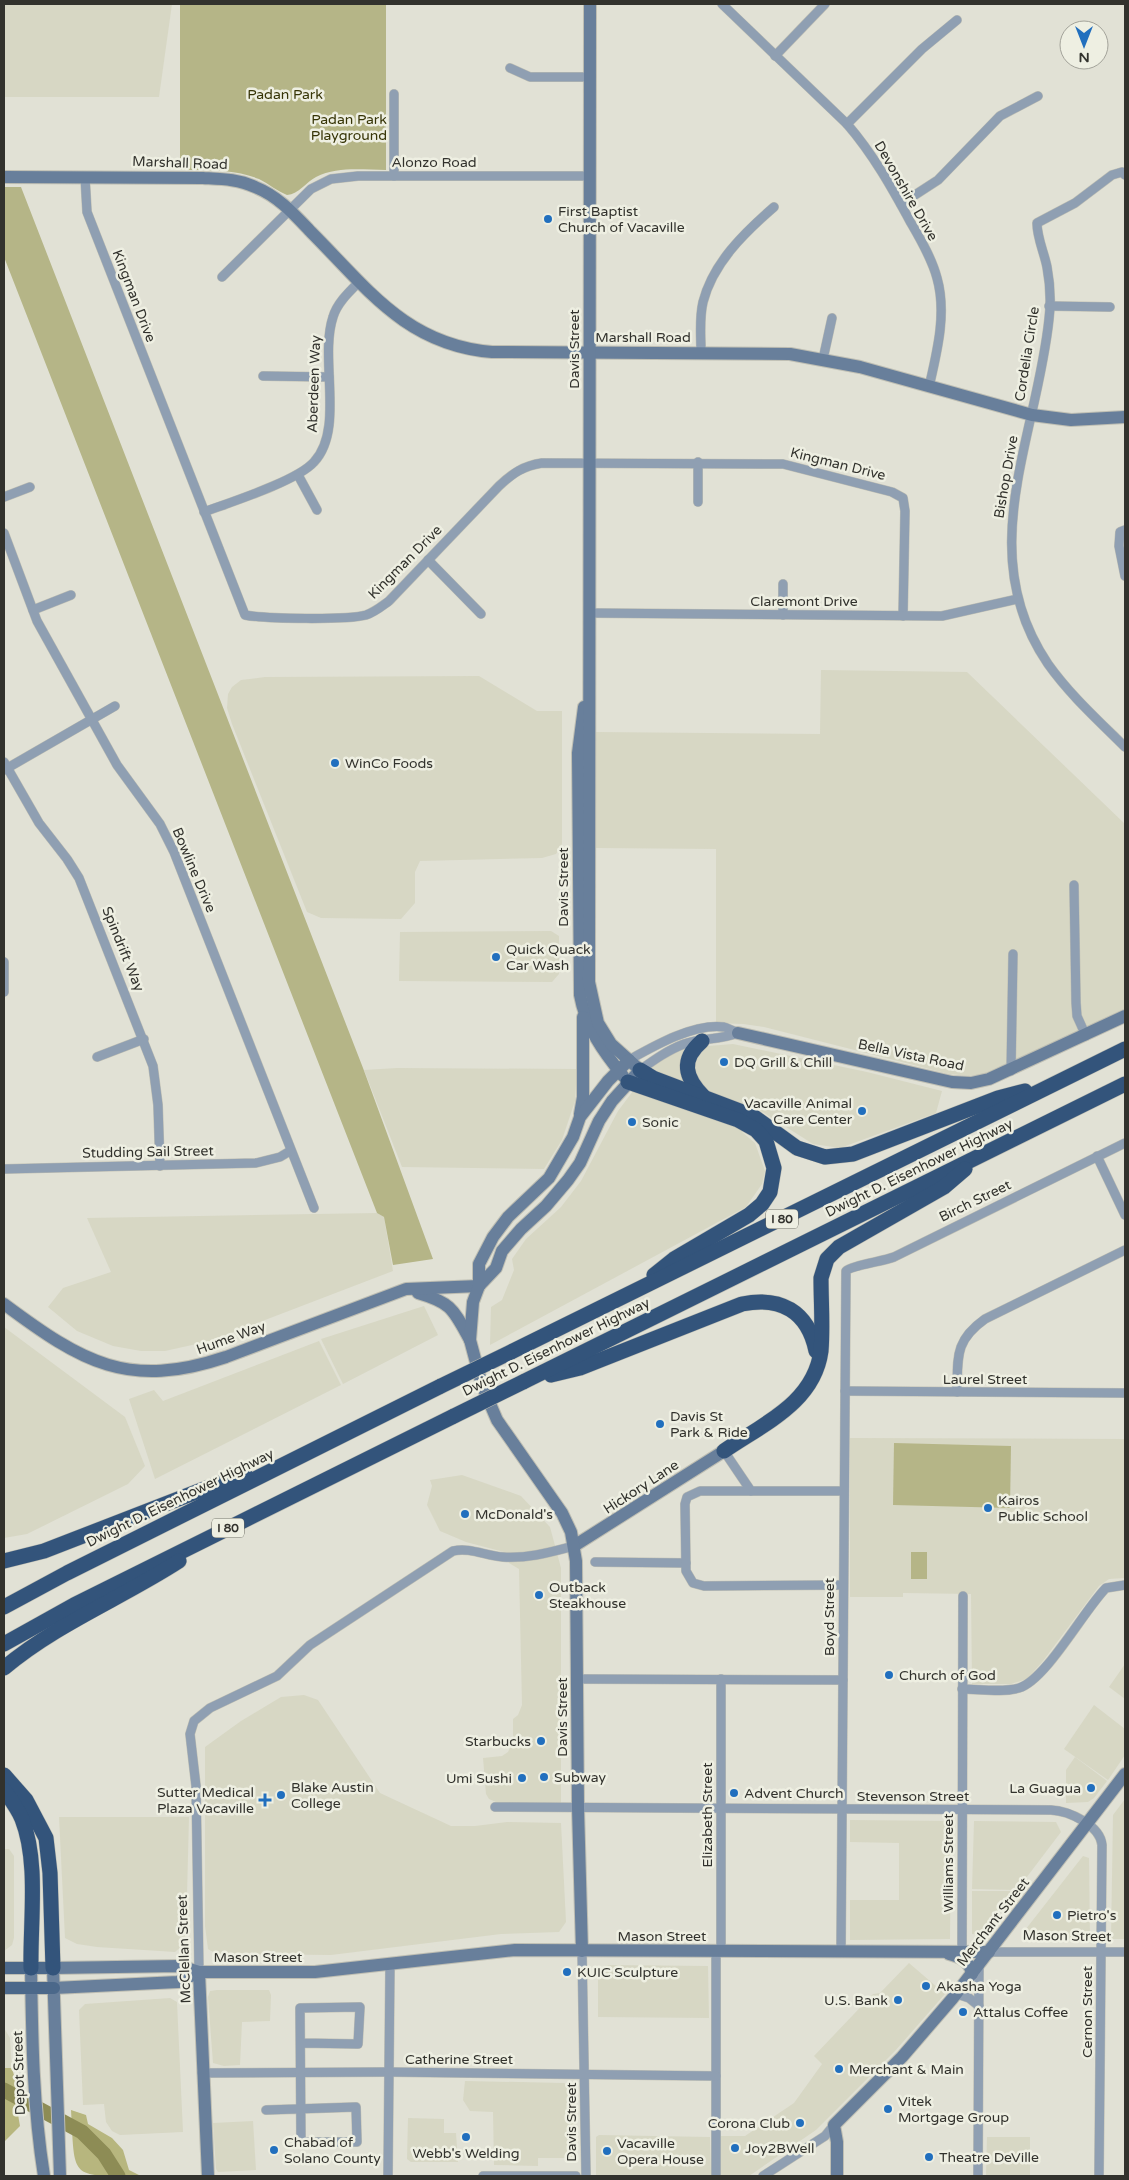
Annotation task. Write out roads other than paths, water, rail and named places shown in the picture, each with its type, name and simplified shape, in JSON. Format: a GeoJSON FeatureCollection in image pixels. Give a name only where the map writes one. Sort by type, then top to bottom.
{"type":"FeatureCollection","features":[{"type":"Feature","properties":{"kind":"highway"},"geometry":{"type":"LineString","coordinates":[[702,1040],[692,1051],[687,1064],[687,1075],[703,1096]]}},
{"type":"Feature","properties":{"kind":"highway","name":"Dwight D. Eisenhower Highway"},"geometry":{"type":"LineString","coordinates":[[4,1607],[66,1573],[441,1386],[1125,1049]]}},
{"type":"Feature","properties":{"kind":"highway"},"geometry":{"type":"LineString","coordinates":[[635,1065],[653,1078],[752,1116],[797,1148],[825,1157],[838,1157],[860,1152],[998,1098],[1053,1084]]}},
{"type":"Feature","properties":{"kind":"highway"},"geometry":{"type":"LineString","coordinates":[[628,1082],[738,1120],[756,1130],[766,1141],[774,1168],[770,1192],[762,1204],[749,1215],[674,1259],[635,1291]]}},
{"type":"Feature","properties":{"kind":"highway","name":"Dwight D. Eisenhower Highway"},"geometry":{"type":"LineString","coordinates":[[4,1644],[74,1605],[1125,1084]]}},
{"type":"Feature","properties":{"kind":"highway"},"geometry":{"type":"LineString","coordinates":[[724,1450],[791,1406],[804,1394],[815,1375],[821,1350],[821,1278],[827,1259],[852,1238],[944,1187],[980,1156]]}},
{"type":"Feature","properties":{"kind":"highway"},"geometry":{"type":"LineString","coordinates":[[523,1382],[580,1368],[742,1304],[757,1300],[771,1301],[786,1307],[799,1316],[813,1340],[818,1363]]}},
{"type":"Feature","properties":{"kind":"highway"},"geometry":{"type":"LineString","coordinates":[[4,1561],[44,1551],[217,1484],[277,1468]]}},
{"type":"Feature","properties":{"kind":"highway"},"geometry":{"type":"LineString","coordinates":[[4,1668],[63,1628],[152,1579],[233,1526]]}},
{"type":"Feature","properties":{"kind":"highway"},"geometry":{"type":"LineString","coordinates":[[4,1775],[26,1800],[46,1838],[50,1873],[53,1968]]}},
{"type":"Feature","properties":{"kind":"highway"},"geometry":{"type":"LineString","coordinates":[[4,1790],[22,1818],[28,1838],[31,1870],[31,1968]]}},
{"type":"Feature","properties":{"kind":"main road"},"geometry":{"type":"LineString","coordinates":[[4,1968],[53,1968]]}},
{"type":"Feature","properties":{"kind":"main road"},"geometry":{"type":"LineString","coordinates":[[4,1988],[54,1988]]}},
{"type":"Feature","properties":{"kind":"street","name":"Davis Street"},"geometry":{"type":"LineString","coordinates":[[590,4],[588,352],[588,694],[591,711],[590,995],[598,1023],[611,1044],[635,1065]]}},
{"type":"Feature","properties":{"kind":"street","name":"Devonshire Drive"},"geometry":{"type":"LineString","coordinates":[[722,4],[847,124],[875,161],[901,204],[922,243],[937,278],[941,328],[929,387]]}},
{"type":"Feature","properties":{"kind":"street"},"geometry":{"type":"LineString","coordinates":[[775,56],[825,4]]}},
{"type":"Feature","properties":{"kind":"street"},"geometry":{"type":"LineString","coordinates":[[847,124],[922,48],[957,20]]}},
{"type":"Feature","properties":{"kind":"street"},"geometry":{"type":"LineString","coordinates":[[510,68],[530,77],[590,77]]}},
{"type":"Feature","properties":{"kind":"street"},"geometry":{"type":"LineString","coordinates":[[394,94],[394,176]]}},
{"type":"Feature","properties":{"kind":"street"},"geometry":{"type":"LineString","coordinates":[[901,204],[938,180],[1000,116],[1038,96]]}},
{"type":"Feature","properties":{"kind":"street","name":"Cordelia Circle"},"geometry":{"type":"LineString","coordinates":[[1032,415],[1048,332],[1050,306],[1047,268],[1037,232],[1037,223],[1075,203],[1112,175],[1122,172],[1125,175]]}},
{"type":"Feature","properties":{"kind":"street","name":"Marshall Road"},"geometry":{"type":"LineString","coordinates":[[4,177],[148,176],[234,180],[268,193],[289,210],[405,323],[427,336],[455,347],[492,352],[771,353],[823,359],[1032,415],[1071,420],[1125,417]]}},
{"type":"Feature","properties":{"kind":"street","name":"Alonzo Road"},"geometry":{"type":"LineString","coordinates":[[222,277],[311,189],[331,179],[394,176],[589,176]]}},
{"type":"Feature","properties":{"kind":"street","name":"Kingman Drive"},"geometry":{"type":"LineString","coordinates":[[84,177],[87,212],[245,615],[252,617],[348,618],[378,610],[389,601],[514,472],[528,465],[542,463],[698,462],[783,464],[892,492],[903,498],[905,511],[903,616]]}},
{"type":"Feature","properties":{"kind":"street"},"geometry":{"type":"LineString","coordinates":[[701,352],[700,320],[709,283],[724,258],[755,223],[774,207]]}},
{"type":"Feature","properties":{"kind":"street","name":"Aberdeen Way"},"geometry":{"type":"LineString","coordinates":[[204,512],[298,475],[314,462],[321,453],[326,439],[329,330],[338,304],[360,281]]}},
{"type":"Feature","properties":{"kind":"street"},"geometry":{"type":"LineString","coordinates":[[1050,306],[1110,307]]}},
{"type":"Feature","properties":{"kind":"street"},"geometry":{"type":"LineString","coordinates":[[823,359],[832,318]]}},
{"type":"Feature","properties":{"kind":"street"},"geometry":{"type":"LineString","coordinates":[[263,376],[329,377]]}},
{"type":"Feature","properties":{"kind":"street","name":"Bishop Drive"},"geometry":{"type":"LineString","coordinates":[[1032,415],[1012,514],[1012,567],[1018,599],[1030,632],[1048,663],[1070,692],[1125,747]]}},
{"type":"Feature","properties":{"kind":"street"},"geometry":{"type":"LineString","coordinates":[[698,462],[698,502]]}},
{"type":"Feature","properties":{"kind":"street"},"geometry":{"type":"LineString","coordinates":[[298,475],[318,510]]}},
{"type":"Feature","properties":{"kind":"street"},"geometry":{"type":"LineString","coordinates":[[4,497],[30,487]]}},
{"type":"Feature","properties":{"kind":"street"},"geometry":{"type":"LineString","coordinates":[[1125,530],[1120,532],[1119,546],[1125,576]]}},
{"type":"Feature","properties":{"kind":"street","name":"Bowline Drive"},"geometry":{"type":"LineString","coordinates":[[4,532],[33,610],[117,765],[160,824],[174,852],[314,1208]]}},
{"type":"Feature","properties":{"kind":"street"},"geometry":{"type":"LineString","coordinates":[[428,560],[481,614]]}},
{"type":"Feature","properties":{"kind":"street"},"geometry":{"type":"LineString","coordinates":[[783,584],[783,615]]}},
{"type":"Feature","properties":{"kind":"street"},"geometry":{"type":"LineString","coordinates":[[33,610],[71,595]]}},
{"type":"Feature","properties":{"kind":"street","name":"Claremont Drive"},"geometry":{"type":"LineString","coordinates":[[589,614],[903,616],[956,614],[1018,599]]}},
{"type":"Feature","properties":{"kind":"street","name":"Davis Street"},"geometry":{"type":"LineString","coordinates":[[588,694],[584,707],[578,753],[578,970],[583,1014],[598,1044],[628,1082]]}},
{"type":"Feature","properties":{"kind":"street"},"geometry":{"type":"LineString","coordinates":[[5,767],[115,706]]}},
{"type":"Feature","properties":{"kind":"street","name":"Spindrift Way"},"geometry":{"type":"LineString","coordinates":[[5,767],[39,824],[80,878],[144,1039],[156,1085],[160,1166]]}},
{"type":"Feature","properties":{"kind":"street"},"geometry":{"type":"LineString","coordinates":[[1074,884],[1077,1016],[1086,1036]]}},
{"type":"Feature","properties":{"kind":"street"},"geometry":{"type":"LineString","coordinates":[[1011,1071],[1013,954]]}},
{"type":"Feature","properties":{"kind":"street"},"geometry":{"type":"LineString","coordinates":[[4,962],[4,992]]}},
{"type":"Feature","properties":{"kind":"street"},"geometry":{"type":"LineString","coordinates":[[580,1117],[583,1098],[583,1014]]}},
{"type":"Feature","properties":{"kind":"street","name":"Bella Vista Road"},"geometry":{"type":"LineString","coordinates":[[635,1065],[650,1048],[686,1033],[724,1027],[738,1033],[952,1082],[971,1083],[1011,1071],[1125,1016]]}},
{"type":"Feature","properties":{"kind":"street","name":"Bella Vista Road"},"geometry":{"type":"LineString","coordinates":[[635,1065],[685,1044],[724,1038],[738,1033]]}},
{"type":"Feature","properties":{"kind":"street"},"geometry":{"type":"LineString","coordinates":[[97,1057],[144,1039]]}},
{"type":"Feature","properties":{"kind":"street","name":"Davis Street"},"geometry":{"type":"LineString","coordinates":[[586,2176],[586,2074],[578,1808],[576,1570],[574,1546],[571,1532],[562,1513],[498,1420],[482,1385],[470,1340],[473,1302],[479,1286],[479,1264],[493,1237],[508,1217],[549,1178],[573,1137],[580,1117],[618,1070],[635,1065]]}},
{"type":"Feature","properties":{"kind":"street","name":"Davis Street"},"geometry":{"type":"LineString","coordinates":[[479,1286],[496,1268],[502,1251],[521,1229],[546,1206],[580,1163],[599,1120],[628,1082],[635,1065]]}},
{"type":"Feature","properties":{"kind":"street","name":"Birch Street"},"geometry":{"type":"LineString","coordinates":[[844,1283],[848,1268],[880,1262],[894,1257],[1125,1143]]}},
{"type":"Feature","properties":{"kind":"street","name":"Studding Sail Street"},"geometry":{"type":"LineString","coordinates":[[4,1168],[256,1163],[280,1157],[290,1151]]}},
{"type":"Feature","properties":{"kind":"street"},"geometry":{"type":"LineString","coordinates":[[1097,1156],[1125,1215]]}},
{"type":"Feature","properties":{"kind":"street"},"geometry":{"type":"LineString","coordinates":[[957,1392],[960,1347],[973,1327],[984,1319],[1125,1250]]}},
{"type":"Feature","properties":{"kind":"street","name":"Boyd Street"},"geometry":{"type":"LineString","coordinates":[[841,1951],[844,1283]]}},
{"type":"Feature","properties":{"kind":"street","name":"Hume Way"},"geometry":{"type":"LineString","coordinates":[[4,1304],[39,1330],[91,1360],[138,1372],[167,1372],[198,1367],[406,1289],[479,1286]]}},
{"type":"Feature","properties":{"kind":"street"},"geometry":{"type":"LineString","coordinates":[[406,1289],[441,1300],[451,1306],[470,1340]]}},
{"type":"Feature","properties":{"kind":"street","name":"Laurel Street"},"geometry":{"type":"LineString","coordinates":[[845,1392],[1125,1393]]}},
{"type":"Feature","properties":{"kind":"street"},"geometry":{"type":"LineString","coordinates":[[724,1450],[751,1490]]}},
{"type":"Feature","properties":{"kind":"street","name":"Hickory Lane"},"geometry":{"type":"LineString","coordinates":[[574,1546],[604,1529],[724,1450]]}},
{"type":"Feature","properties":{"kind":"street"},"geometry":{"type":"LineString","coordinates":[[843,1491],[700,1491],[687,1497],[685,1504],[686,1563],[689,1579],[699,1585],[843,1585]]}},
{"type":"Feature","properties":{"kind":"street","name":"McClellan Street"},"geometry":{"type":"LineString","coordinates":[[208,2176],[202,2073],[196,1786],[190,1734],[194,1721],[210,1708],[276,1676],[310,1645],[453,1551],[468,1550],[500,1557],[514,1557],[538,1555],[574,1546]]}},
{"type":"Feature","properties":{"kind":"street"},"geometry":{"type":"LineString","coordinates":[[595,1562],[686,1563]]}},
{"type":"Feature","properties":{"kind":"street"},"geometry":{"type":"LineString","coordinates":[[962,1689],[1011,1690],[1028,1684],[1045,1667],[1100,1594],[1106,1588],[1125,1585]]}},
{"type":"Feature","properties":{"kind":"street","name":"Williams Street"},"geometry":{"type":"LineString","coordinates":[[962,1951],[963,1596]]}},
{"type":"Feature","properties":{"kind":"street"},"geometry":{"type":"LineString","coordinates":[[577,1679],[843,1680]]}},
{"type":"Feature","properties":{"kind":"street","name":"Elizabeth Street"},"geometry":{"type":"LineString","coordinates":[[716,2176],[721,1679]]}},
{"type":"Feature","properties":{"kind":"street","name":"Merchant Street"},"geometry":{"type":"LineString","coordinates":[[763,2176],[825,2136],[904,2055],[957,1994],[1125,1774]]}},
{"type":"Feature","properties":{"kind":"street","name":"Stevenson Street"},"geometry":{"type":"LineString","coordinates":[[495,1808],[1059,1811],[1072,1814],[1086,1825]]}},
{"type":"Feature","properties":{"kind":"street","name":"Cernon Street"},"geometry":{"type":"LineString","coordinates":[[1086,1825],[1099,1834],[1102,1845],[1099,2176]]}},
{"type":"Feature","properties":{"kind":"street","name":"Mason Street"},"geometry":{"type":"LineString","coordinates":[[53,1968],[180,1966],[199,1972],[315,1972],[516,1950],[1125,1952]]}},
{"type":"Feature","properties":{"kind":"street"},"geometry":{"type":"LineString","coordinates":[[942,1952],[959,1956],[976,1969],[979,2006],[978,2176]]}},
{"type":"Feature","properties":{"kind":"street"},"geometry":{"type":"LineString","coordinates":[[388,2176],[390,1965]]}},
{"type":"Feature","properties":{"kind":"street","name":"Depot Street"},"geometry":{"type":"LineString","coordinates":[[31,1968],[34,2099],[36,2130],[44,2176]]}},
{"type":"Feature","properties":{"kind":"street"},"geometry":{"type":"LineString","coordinates":[[53,1968],[60,2176]]}},
{"type":"Feature","properties":{"kind":"street","name":"Mason Street"},"geometry":{"type":"LineString","coordinates":[[54,1988],[178,1982],[199,1972]]}},
{"type":"Feature","properties":{"kind":"street"},"geometry":{"type":"LineString","coordinates":[[957,1994],[970,1998],[979,2006]]}},
{"type":"Feature","properties":{"kind":"street"},"geometry":{"type":"LineString","coordinates":[[266,2110],[300,2109],[356,2107],[356,2142],[301,2142],[300,2109],[300,2008],[360,2007],[358,2044],[301,2043]]}},
{"type":"Feature","properties":{"kind":"street","name":"Catherine Street"},"geometry":{"type":"LineString","coordinates":[[202,2073],[388,2072],[716,2076]]}},
{"type":"Feature","properties":{"kind":"street"},"geometry":{"type":"LineString","coordinates":[[834,2125],[837,2176]]}},
{"type":"Feature","properties":{"kind":"street"},"geometry":{"type":"LineString","coordinates":[[483,2176],[576,2176]]}},
{"type":"Feature","properties":{"kind":"waterway"},"geometry":{"type":"LineString","coordinates":[[4,2090],[82,2132],[104,2154],[118,2176]]}},
{"type":"Feature","properties":{"kind":"place","name":"First Baptist Church of Vacaville"},"geometry":{"type":"Point","coordinates":[548,219]}},
{"type":"Feature","properties":{"kind":"place","name":"WinCo Foods"},"geometry":{"type":"Point","coordinates":[335,763]}},
{"type":"Feature","properties":{"kind":"place","name":"Quick Quack Car Wash"},"geometry":{"type":"Point","coordinates":[496,957]}},
{"type":"Feature","properties":{"kind":"place","name":"DQ Grill & Chill"},"geometry":{"type":"Point","coordinates":[724,1062]}},
{"type":"Feature","properties":{"kind":"place","name":"Vacaville Animal Care Center"},"geometry":{"type":"Point","coordinates":[862,1111]}},
{"type":"Feature","properties":{"kind":"place","name":"Sonic"},"geometry":{"type":"Point","coordinates":[632,1122]}},
{"type":"Feature","properties":{"kind":"place","name":"Davis St Park & Ride"},"geometry":{"type":"Point","coordinates":[660,1424]}},
{"type":"Feature","properties":{"kind":"place","name":"Kairos Public School"},"geometry":{"type":"Point","coordinates":[988,1508]}},
{"type":"Feature","properties":{"kind":"place","name":"McDonald's"},"geometry":{"type":"Point","coordinates":[465,1514]}},
{"type":"Feature","properties":{"kind":"place","name":"Outback Steakhouse"},"geometry":{"type":"Point","coordinates":[539,1595]}},
{"type":"Feature","properties":{"kind":"place","name":"Church of God"},"geometry":{"type":"Point","coordinates":[889,1675]}},
{"type":"Feature","properties":{"kind":"place","name":"Starbucks"},"geometry":{"type":"Point","coordinates":[541,1741]}},
{"type":"Feature","properties":{"kind":"place","name":"Subway"},"geometry":{"type":"Point","coordinates":[544,1777]}},
{"type":"Feature","properties":{"kind":"place","name":"Umi Sushi"},"geometry":{"type":"Point","coordinates":[522,1778]}},
{"type":"Feature","properties":{"kind":"place","name":"La Guagua"},"geometry":{"type":"Point","coordinates":[1091,1788]}},
{"type":"Feature","properties":{"kind":"place","name":"Advent Church"},"geometry":{"type":"Point","coordinates":[734,1793]}},
{"type":"Feature","properties":{"kind":"place","name":"Blake Austin College"},"geometry":{"type":"Point","coordinates":[281,1795]}},
{"type":"Feature","properties":{"kind":"place","name":"Sutter Medical Plaza Vacaville"},"geometry":{"type":"Point","coordinates":[265,1800]}},
{"type":"Feature","properties":{"kind":"place","name":"Pietro's"},"geometry":{"type":"Point","coordinates":[1057,1915]}},
{"type":"Feature","properties":{"kind":"place","name":"KUIC Sculpture"},"geometry":{"type":"Point","coordinates":[567,1972]}},
{"type":"Feature","properties":{"kind":"place","name":"Akasha Yoga"},"geometry":{"type":"Point","coordinates":[926,1986]}},
{"type":"Feature","properties":{"kind":"place","name":"U.S. Bank"},"geometry":{"type":"Point","coordinates":[898,2000]}},
{"type":"Feature","properties":{"kind":"place","name":"Attalus Coffee"},"geometry":{"type":"Point","coordinates":[963,2012]}},
{"type":"Feature","properties":{"kind":"place","name":"Merchant & Main"},"geometry":{"type":"Point","coordinates":[839,2069]}},
{"type":"Feature","properties":{"kind":"place","name":"Vitek Mortgage Group"},"geometry":{"type":"Point","coordinates":[888,2109]}},
{"type":"Feature","properties":{"kind":"place","name":"Corona Club"},"geometry":{"type":"Point","coordinates":[800,2123]}},
{"type":"Feature","properties":{"kind":"place","name":"Webb's Welding"},"geometry":{"type":"Point","coordinates":[466,2137]}},
{"type":"Feature","properties":{"kind":"place","name":"Joy2BWell"},"geometry":{"type":"Point","coordinates":[735,2148]}},
{"type":"Feature","properties":{"kind":"place","name":"Chabad of Solano County"},"geometry":{"type":"Point","coordinates":[274,2150]}},
{"type":"Feature","properties":{"kind":"place","name":"Vacaville Opera House"},"geometry":{"type":"Point","coordinates":[607,2151]}},
{"type":"Feature","properties":{"kind":"place","name":"Theatre DeVille"},"geometry":{"type":"Point","coordinates":[929,2157]}},
{"type":"Feature","properties":{"kind":"park label","name":"Padan Park"},"geometry":{"type":"Point","coordinates":[285,94]}},
{"type":"Feature","properties":{"kind":"park label","name":"Padan Park Playground"},"geometry":{"type":"Point","coordinates":[349,128]}}]}
